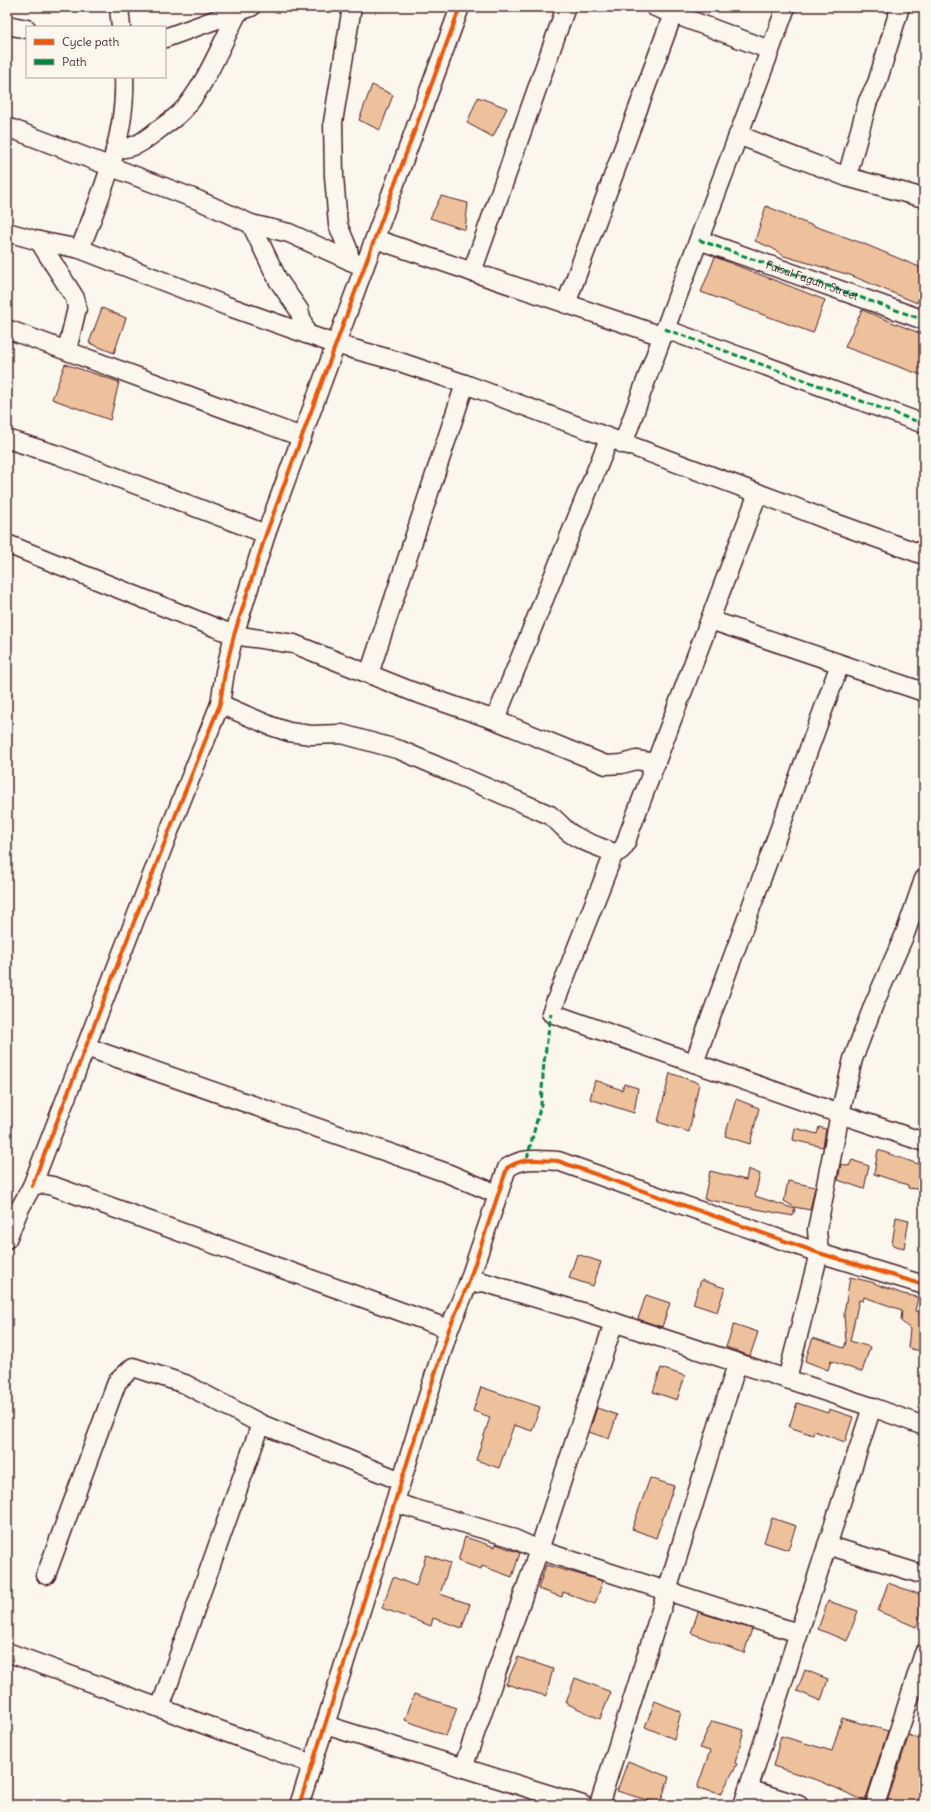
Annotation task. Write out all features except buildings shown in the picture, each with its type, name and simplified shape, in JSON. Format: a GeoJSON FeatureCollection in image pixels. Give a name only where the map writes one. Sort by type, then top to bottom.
{"type":"FeatureCollection","features":[{"type":"Feature","properties":{"kind":"street"},"geometry":{"type":"LineString","coordinates":[[119,7],[120,26]]}},
{"type":"Feature","properties":{"kind":"street"},"geometry":{"type":"LineString","coordinates":[[352,7],[333,122],[334,176],[338,225],[348,249],[357,264]]}},
{"type":"Feature","properties":{"kind":"street"},"geometry":{"type":"LineString","coordinates":[[7,1239],[19,1210],[32,1186],[168,834],[220,704],[225,672],[234,635],[266,534],[335,344],[357,264],[375,239],[460,7]]}},
{"type":"Feature","properties":{"kind":"street"},"geometry":{"type":"LineString","coordinates":[[472,272],[566,7]]}},
{"type":"Feature","properties":{"kind":"street"},"geometry":{"type":"LineString","coordinates":[[655,7],[770,50]]}},
{"type":"Feature","properties":{"kind":"street"},"geometry":{"type":"LineString","coordinates":[[495,720],[663,332],[786,7]]}},
{"type":"Feature","properties":{"kind":"street"},"geometry":{"type":"LineString","coordinates":[[847,176],[868,100],[877,83],[900,7]]}},
{"type":"Feature","properties":{"kind":"street"},"geometry":{"type":"LineString","coordinates":[[166,38],[247,8]]}},
{"type":"Feature","properties":{"kind":"street"},"geometry":{"type":"LineString","coordinates":[[115,149],[130,148],[140,144],[180,113],[189,103],[247,8]]}},
{"type":"Feature","properties":{"kind":"street"},"geometry":{"type":"LineString","coordinates":[[566,304],[672,14]]}},
{"type":"Feature","properties":{"kind":"street"},"geometry":{"type":"LineString","coordinates":[[7,25],[26,29]]}},
{"type":"Feature","properties":{"kind":"street"},"geometry":{"type":"LineString","coordinates":[[80,249],[111,167],[125,103],[124,78]]}},
{"type":"Feature","properties":{"kind":"street"},"geometry":{"type":"LineString","coordinates":[[7,127],[198,200],[251,224],[289,233],[357,264]]}},
{"type":"Feature","properties":{"kind":"street"},"geometry":{"type":"LineString","coordinates":[[738,135],[847,176],[924,198]]}},
{"type":"Feature","properties":{"kind":"street"},"geometry":{"type":"LineString","coordinates":[[251,224],[278,280],[299,310],[306,334]]}},
{"type":"Feature","properties":{"kind":"street"},"geometry":{"type":"LineString","coordinates":[[7,232],[39,241],[80,249],[227,306],[306,334],[335,344],[398,361],[465,384],[758,493],[835,524],[924,555]]}},
{"type":"Feature","properties":{"kind":"street"},"geometry":{"type":"LineString","coordinates":[[375,239],[566,304],[663,332],[924,424]]}},
{"type":"Feature","properties":{"kind":"street","name":"Faisal Fagam Street"},"geometry":{"type":"LineString","coordinates":[[699,240],[924,320]]}},
{"type":"Feature","properties":{"kind":"street"},"geometry":{"type":"LineString","coordinates":[[39,241],[75,298],[77,308],[67,350]]}},
{"type":"Feature","properties":{"kind":"street"},"geometry":{"type":"LineString","coordinates":[[7,329],[302,437]]}},
{"type":"Feature","properties":{"kind":"street"},"geometry":{"type":"LineString","coordinates":[[369,674],[465,384]]}},
{"type":"Feature","properties":{"kind":"street"},"geometry":{"type":"LineString","coordinates":[[7,439],[58,455],[266,534]]}},
{"type":"Feature","properties":{"kind":"street"},"geometry":{"type":"LineString","coordinates":[[220,704],[271,726],[289,732],[311,735],[342,734],[400,750],[550,815],[566,831],[577,837],[614,853],[622,850],[758,493]]}},
{"type":"Feature","properties":{"kind":"street"},"geometry":{"type":"LineString","coordinates":[[7,544],[234,635],[294,644],[369,674],[495,720],[606,765],[622,764],[636,760],[656,763]]}},
{"type":"Feature","properties":{"kind":"street"},"geometry":{"type":"LineString","coordinates":[[710,620],[924,692]]}},
{"type":"Feature","properties":{"kind":"street"},"geometry":{"type":"LineString","coordinates":[[694,1063],[840,664]]}},
{"type":"Feature","properties":{"kind":"street"},"geometry":{"type":"LineString","coordinates":[[614,853],[551,1013],[924,1142]]}},
{"type":"Feature","properties":{"kind":"street"},"geometry":{"type":"LineString","coordinates":[[787,1379],[819,1253],[817,1230],[840,1114],[854,1059],[874,1004],[905,934],[924,879]]}},
{"type":"Feature","properties":{"kind":"street"},"geometry":{"type":"LineString","coordinates":[[86,1046],[447,1173],[497,1194]]}},
{"type":"Feature","properties":{"kind":"street"},"geometry":{"type":"LineString","coordinates":[[299,1805],[449,1329],[468,1284],[507,1168],[516,1162],[527,1159],[558,1162],[819,1253],[924,1285]]}},
{"type":"Feature","properties":{"kind":"street"},"geometry":{"type":"LineString","coordinates":[[32,1186],[42,1184],[53,1186],[449,1329]]}},
{"type":"Feature","properties":{"kind":"street"},"geometry":{"type":"LineString","coordinates":[[468,1284],[484,1282],[614,1322],[737,1364],[872,1407],[924,1426]]}},
{"type":"Feature","properties":{"kind":"street"},"geometry":{"type":"LineString","coordinates":[[463,1768],[539,1550],[614,1322]]}},
{"type":"Feature","properties":{"kind":"street"},"geometry":{"type":"LineString","coordinates":[[599,1805],[668,1591],[737,1364]]}},
{"type":"Feature","properties":{"kind":"street"},"geometry":{"type":"LineString","coordinates":[[46,1575],[117,1382],[133,1367],[185,1384],[261,1424],[401,1481]]}},
{"type":"Feature","properties":{"kind":"street"},"geometry":{"type":"LineString","coordinates":[[799,1805],[746,1797],[872,1407]]}},
{"type":"Feature","properties":{"kind":"street"},"geometry":{"type":"LineString","coordinates":[[160,1708],[261,1424]]}},
{"type":"Feature","properties":{"kind":"street"},"geometry":{"type":"LineString","coordinates":[[395,1503],[510,1537],[539,1550],[798,1633]]}},
{"type":"Feature","properties":{"kind":"street"},"geometry":{"type":"LineString","coordinates":[[827,1545],[924,1575]]}},
{"type":"Feature","properties":{"kind":"street"},"geometry":{"type":"LineString","coordinates":[[7,1652],[312,1764]]}},
{"type":"Feature","properties":{"kind":"street"},"geometry":{"type":"LineString","coordinates":[[874,1805],[924,1654]]}},
{"type":"Feature","properties":{"kind":"street"},"geometry":{"type":"LineString","coordinates":[[325,1725],[583,1805]]}},
{"type":"Feature","properties":{"kind":"marked path"},"geometry":{"type":"LineString","coordinates":[[699,240],[924,320]]}},
{"type":"Feature","properties":{"kind":"marked path"},"geometry":{"type":"LineString","coordinates":[[665,329],[924,424]]}},
{"type":"Feature","properties":{"kind":"marked path"},"geometry":{"type":"LineString","coordinates":[[527,1159],[541,1104],[544,1062],[551,1013]]}},
{"type":"Feature","properties":{"kind":"cycle path"},"geometry":{"type":"LineString","coordinates":[[32,1186],[168,834],[220,704],[225,672],[234,635],[266,534],[460,7]]}},
{"type":"Feature","properties":{"kind":"cycle path"},"geometry":{"type":"LineString","coordinates":[[299,1805],[449,1329],[468,1284],[507,1168],[513,1164],[525,1161],[558,1161],[819,1253],[924,1285]]}}]}
